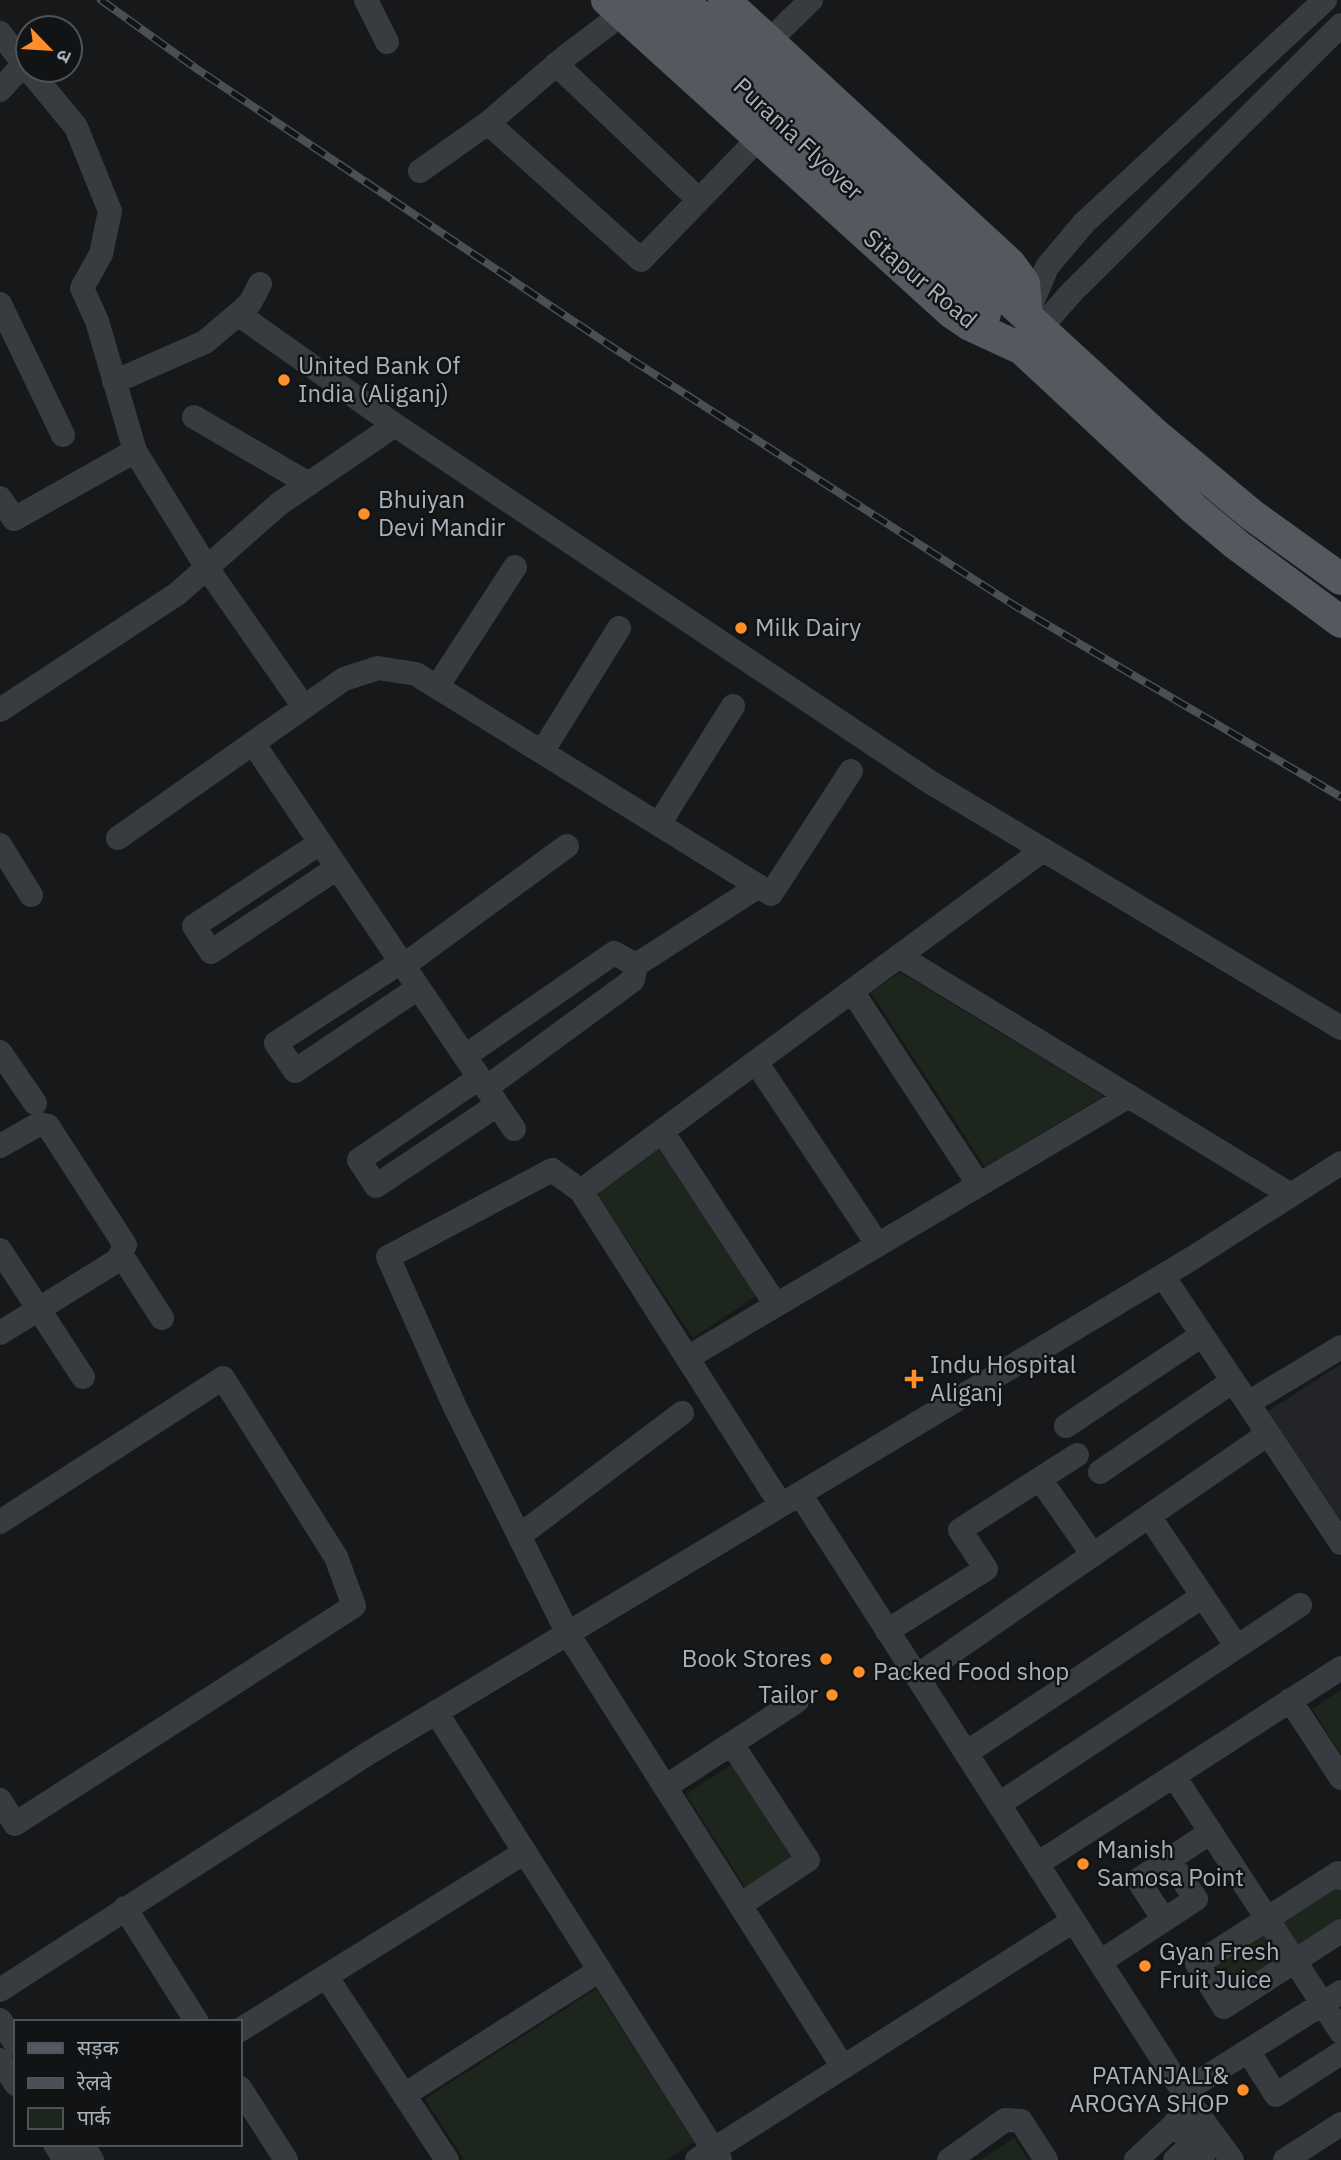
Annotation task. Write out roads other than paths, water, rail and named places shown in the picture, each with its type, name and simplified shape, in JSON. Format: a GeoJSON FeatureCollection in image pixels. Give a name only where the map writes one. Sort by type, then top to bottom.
{"type":"FeatureCollection","features":[{"type":"Feature","properties":{"kind":"main road","name":"Purania Flyover"},"geometry":{"type":"LineString","coordinates":[[682,0],[751,61],[992,320],[1024,333]]}},
{"type":"Feature","properties":{"kind":"main road"},"geometry":{"type":"LineString","coordinates":[[724,0],[751,61],[1010,264],[1024,283],[1024,333]]}},
{"type":"Feature","properties":{"kind":"main road","name":"Purania Flyover"},"geometry":{"type":"LineString","coordinates":[[626,5],[751,61]]}},
{"type":"Feature","properties":{"kind":"main road","name":"Sitapur Road"},"geometry":{"type":"LineString","coordinates":[[626,5],[758,139],[951,312],[970,326],[1024,333],[1155,434],[1252,515],[1341,579]]}},
{"type":"Feature","properties":{"kind":"main road","name":"Sitapur Road"},"geometry":{"type":"LineString","coordinates":[[1024,333],[1194,509],[1237,545],[1341,622]]}},
{"type":"Feature","properties":{"kind":"street"},"geometry":{"type":"LineString","coordinates":[[366,0],[387,43]]}},
{"type":"Feature","properties":{"kind":"street"},"geometry":{"type":"LineString","coordinates":[[751,61],[811,0]]}},
{"type":"Feature","properties":{"kind":"street"},"geometry":{"type":"LineString","coordinates":[[1024,333],[1047,267],[1084,223],[1325,0]]}},
{"type":"Feature","properties":{"kind":"street"},"geometry":{"type":"LineString","coordinates":[[420,171],[488,123],[626,5]]}},
{"type":"Feature","properties":{"kind":"street"},"geometry":{"type":"LineString","coordinates":[[1024,333],[1072,292],[1341,25]]}},
{"type":"Feature","properties":{"kind":"street"},"geometry":{"type":"LineString","coordinates":[[0,33],[14,52]]}},
{"type":"Feature","properties":{"kind":"street"},"geometry":{"type":"LineString","coordinates":[[556,64],[697,198]]}},
{"type":"Feature","properties":{"kind":"street"},"geometry":{"type":"LineString","coordinates":[[0,90],[14,78]]}},
{"type":"Feature","properties":{"kind":"street"},"geometry":{"type":"LineString","coordinates":[[40,84],[76,127],[110,211],[101,254],[82,288],[97,321],[135,451],[206,568],[304,707]]}},
{"type":"Feature","properties":{"kind":"street"},"geometry":{"type":"LineString","coordinates":[[488,123],[641,260],[697,198],[758,139]]}},
{"type":"Feature","properties":{"kind":"street"},"geometry":{"type":"LineString","coordinates":[[114,382],[205,342],[250,303],[260,284]]}},
{"type":"Feature","properties":{"kind":"street"},"geometry":{"type":"LineString","coordinates":[[0,304],[63,435]]}},
{"type":"Feature","properties":{"kind":"street"},"geometry":{"type":"LineString","coordinates":[[238,314],[395,425],[930,782],[1341,1028]]}},
{"type":"Feature","properties":{"kind":"street"},"geometry":{"type":"LineString","coordinates":[[194,417],[309,484]]}},
{"type":"Feature","properties":{"kind":"street"},"geometry":{"type":"LineString","coordinates":[[0,710],[177,594],[279,504],[395,425]]}},
{"type":"Feature","properties":{"kind":"street"},"geometry":{"type":"LineString","coordinates":[[0,498],[14,519],[135,451]]}},
{"type":"Feature","properties":{"kind":"street"},"geometry":{"type":"LineString","coordinates":[[437,687],[515,567]]}},
{"type":"Feature","properties":{"kind":"street"},"geometry":{"type":"LineString","coordinates":[[542,752],[619,628]]}},
{"type":"Feature","properties":{"kind":"street"},"geometry":{"type":"LineString","coordinates":[[118,838],[344,679],[378,667],[416,674],[771,894],[851,771]]}},
{"type":"Feature","properties":{"kind":"street"},"geometry":{"type":"LineString","coordinates":[[659,824],[733,706]]}},
{"type":"Feature","properties":{"kind":"street"},"geometry":{"type":"LineString","coordinates":[[253,743],[514,1129]]}},
{"type":"Feature","properties":{"kind":"street"},"geometry":{"type":"LineString","coordinates":[[320,843],[194,926],[211,952],[337,868]]}},
{"type":"Feature","properties":{"kind":"street"},"geometry":{"type":"LineString","coordinates":[[0,845],[31,895]]}},
{"type":"Feature","properties":{"kind":"street"},"geometry":{"type":"LineString","coordinates":[[418,988],[296,1071],[276,1042],[402,964],[567,846]]}},
{"type":"Feature","properties":{"kind":"street"},"geometry":{"type":"LineString","coordinates":[[582,1191],[1043,850]]}},
{"type":"Feature","properties":{"kind":"street"},"geometry":{"type":"LineString","coordinates":[[487,1090],[359,1160],[376,1186],[487,1090],[633,980],[636,965],[759,886]]}},
{"type":"Feature","properties":{"kind":"street"},"geometry":{"type":"LineString","coordinates":[[465,1056],[614,953],[636,965]]}},
{"type":"Feature","properties":{"kind":"street"},"geometry":{"type":"LineString","coordinates":[[899,956],[1291,1195]]}},
{"type":"Feature","properties":{"kind":"street"},"geometry":{"type":"LineString","coordinates":[[852,991],[979,1185]]}},
{"type":"Feature","properties":{"kind":"street"},"geometry":{"type":"LineString","coordinates":[[0,1052],[35,1103]]}},
{"type":"Feature","properties":{"kind":"street"},"geometry":{"type":"LineString","coordinates":[[756,1062],[878,1245]]}},
{"type":"Feature","properties":{"kind":"street"},"geometry":{"type":"LineString","coordinates":[[687,1358],[1129,1097]]}},
{"type":"Feature","properties":{"kind":"street"},"geometry":{"type":"LineString","coordinates":[[0,1146],[39,1124],[48,1126],[125,1245],[122,1256],[0,1333]]}},
{"type":"Feature","properties":{"kind":"street"},"geometry":{"type":"LineString","coordinates":[[662,1132],[776,1305]]}},
{"type":"Feature","properties":{"kind":"street"},"geometry":{"type":"LineString","coordinates":[[0,1990],[436,1712],[1163,1276],[1341,1163]]}},
{"type":"Feature","properties":{"kind":"street"},"geometry":{"type":"LineString","coordinates":[[843,2067],[568,1634],[454,1405],[388,1256],[552,1170],[582,1191],[687,1358],[887,1631],[1100,1962],[1184,2107],[1195,2148],[1231,2160]]}},
{"type":"Feature","properties":{"kind":"street"},"geometry":{"type":"LineString","coordinates":[[0,1250],[83,1377]]}},
{"type":"Feature","properties":{"kind":"street"},"geometry":{"type":"LineString","coordinates":[[122,1256],[162,1318]]}},
{"type":"Feature","properties":{"kind":"street"},"geometry":{"type":"LineString","coordinates":[[1163,1276],[1341,1544]]}},
{"type":"Feature","properties":{"kind":"street"},"geometry":{"type":"LineString","coordinates":[[1066,1426],[1202,1335]]}},
{"type":"Feature","properties":{"kind":"street"},"geometry":{"type":"LineString","coordinates":[[1248,1403],[1341,1347]]}},
{"type":"Feature","properties":{"kind":"street"},"geometry":{"type":"LineString","coordinates":[[0,1522],[223,1378],[336,1557],[354,1606],[8,1829],[0,1800]]}},
{"type":"Feature","properties":{"kind":"street"},"geometry":{"type":"LineString","coordinates":[[1100,1472],[1233,1381]]}},
{"type":"Feature","properties":{"kind":"street"},"geometry":{"type":"LineString","coordinates":[[519,1536],[682,1413]]}},
{"type":"Feature","properties":{"kind":"street"},"geometry":{"type":"LineString","coordinates":[[916,1676],[1268,1434]]}},
{"type":"Feature","properties":{"kind":"street"},"geometry":{"type":"LineString","coordinates":[[887,1631],[986,1569],[960,1530],[1077,1455]]}},
{"type":"Feature","properties":{"kind":"street"},"geometry":{"type":"LineString","coordinates":[[1040,1479],[1093,1555]]}},
{"type":"Feature","properties":{"kind":"street"},"geometry":{"type":"LineString","coordinates":[[1149,1516],[1237,1647]]}},
{"type":"Feature","properties":{"kind":"street"},"geometry":{"type":"LineString","coordinates":[[966,1753],[1203,1596]]}},
{"type":"Feature","properties":{"kind":"street"},"geometry":{"type":"LineString","coordinates":[[999,1804],[1300,1605]]}},
{"type":"Feature","properties":{"kind":"street"},"geometry":{"type":"LineString","coordinates":[[1037,1864],[1341,1668]]}},
{"type":"Feature","properties":{"kind":"street"},"geometry":{"type":"LineString","coordinates":[[1290,1700],[1341,1778]]}},
{"type":"Feature","properties":{"kind":"street"},"geometry":{"type":"LineString","coordinates":[[665,1787],[797,1701]]}},
{"type":"Feature","properties":{"kind":"street"},"geometry":{"type":"LineString","coordinates":[[436,1712],[600,1970],[710,2157],[843,2067],[1073,1921]]}},
{"type":"Feature","properties":{"kind":"street"},"geometry":{"type":"LineString","coordinates":[[732,1744],[808,1860],[740,1905]]}},
{"type":"Feature","properties":{"kind":"street"},"geometry":{"type":"LineString","coordinates":[[1174,1776],[1295,1961],[1332,1997],[1341,2032]]}},
{"type":"Feature","properties":{"kind":"street"},"geometry":{"type":"LineString","coordinates":[[1164,1920],[1138,1880],[1211,1832]]}},
{"type":"Feature","properties":{"kind":"street"},"geometry":{"type":"LineString","coordinates":[[242,2029],[525,1852]]}},
{"type":"Feature","properties":{"kind":"street"},"geometry":{"type":"LineString","coordinates":[[1100,1962],[1196,1899],[1169,1860]]}},
{"type":"Feature","properties":{"kind":"street"},"geometry":{"type":"LineString","coordinates":[[1341,1878],[1338,1873],[1197,1964],[1224,2007],[1341,1931]]}},
{"type":"Feature","properties":{"kind":"street"},"geometry":{"type":"LineString","coordinates":[[125,1908],[196,2020]]}},
{"type":"Feature","properties":{"kind":"street"},"geometry":{"type":"LineString","coordinates":[[404,2095],[600,1970]]}},
{"type":"Feature","properties":{"kind":"street"},"geometry":{"type":"LineString","coordinates":[[326,1976],[447,2160]]}},
{"type":"Feature","properties":{"kind":"street"},"geometry":{"type":"LineString","coordinates":[[1136,2160],[1184,2107],[1248,2051],[1332,1997]]}},
{"type":"Feature","properties":{"kind":"street"},"geometry":{"type":"LineString","coordinates":[[0,2020],[14,2041]]}},
{"type":"Feature","properties":{"kind":"street"},"geometry":{"type":"LineString","coordinates":[[1248,2051],[1276,2095],[1341,2053]]}},
{"type":"Feature","properties":{"kind":"street"},"geometry":{"type":"LineString","coordinates":[[0,2060],[14,2081]]}},
{"type":"Feature","properties":{"kind":"street"},"geometry":{"type":"LineString","coordinates":[[242,2091],[286,2160]]}},
{"type":"Feature","properties":{"kind":"street"},"geometry":{"type":"LineString","coordinates":[[950,2160],[1005,2120],[1014,2118],[1021,2121],[1046,2160]]}},
{"type":"Feature","properties":{"kind":"street"},"geometry":{"type":"LineString","coordinates":[[1285,2160],[1341,2124]]}},
{"type":"Feature","properties":{"kind":"railway"},"geometry":{"type":"LineString","coordinates":[[101,0],[197,69],[612,347],[1017,607],[1341,797]]}},
{"type":"Feature","properties":{"kind":"place","name":"United Bank Of India (Aliganj)"},"geometry":{"type":"Point","coordinates":[284,380]}},
{"type":"Feature","properties":{"kind":"place","name":"Bhuiyan Devi Mandir"},"geometry":{"type":"Point","coordinates":[364,514]}},
{"type":"Feature","properties":{"kind":"place","name":"Milk Dairy"},"geometry":{"type":"Point","coordinates":[741,628]}},
{"type":"Feature","properties":{"kind":"place","name":"Indu Hospital Aliganj"},"geometry":{"type":"Point","coordinates":[914,1379]}},
{"type":"Feature","properties":{"kind":"place","name":"Book Stores"},"geometry":{"type":"Point","coordinates":[826,1659]}},
{"type":"Feature","properties":{"kind":"place","name":"Packed Food shop"},"geometry":{"type":"Point","coordinates":[859,1672]}},
{"type":"Feature","properties":{"kind":"place","name":"Tailor"},"geometry":{"type":"Point","coordinates":[832,1695]}},
{"type":"Feature","properties":{"kind":"place","name":"Manish Samosa Point"},"geometry":{"type":"Point","coordinates":[1083,1864]}},
{"type":"Feature","properties":{"kind":"place","name":"Gyan Fresh Fruit Juice"},"geometry":{"type":"Point","coordinates":[1145,1966]}},
{"type":"Feature","properties":{"kind":"place","name":"PATANJALI& AROGYA SHOP"},"geometry":{"type":"Point","coordinates":[1243,2090]}}]}
